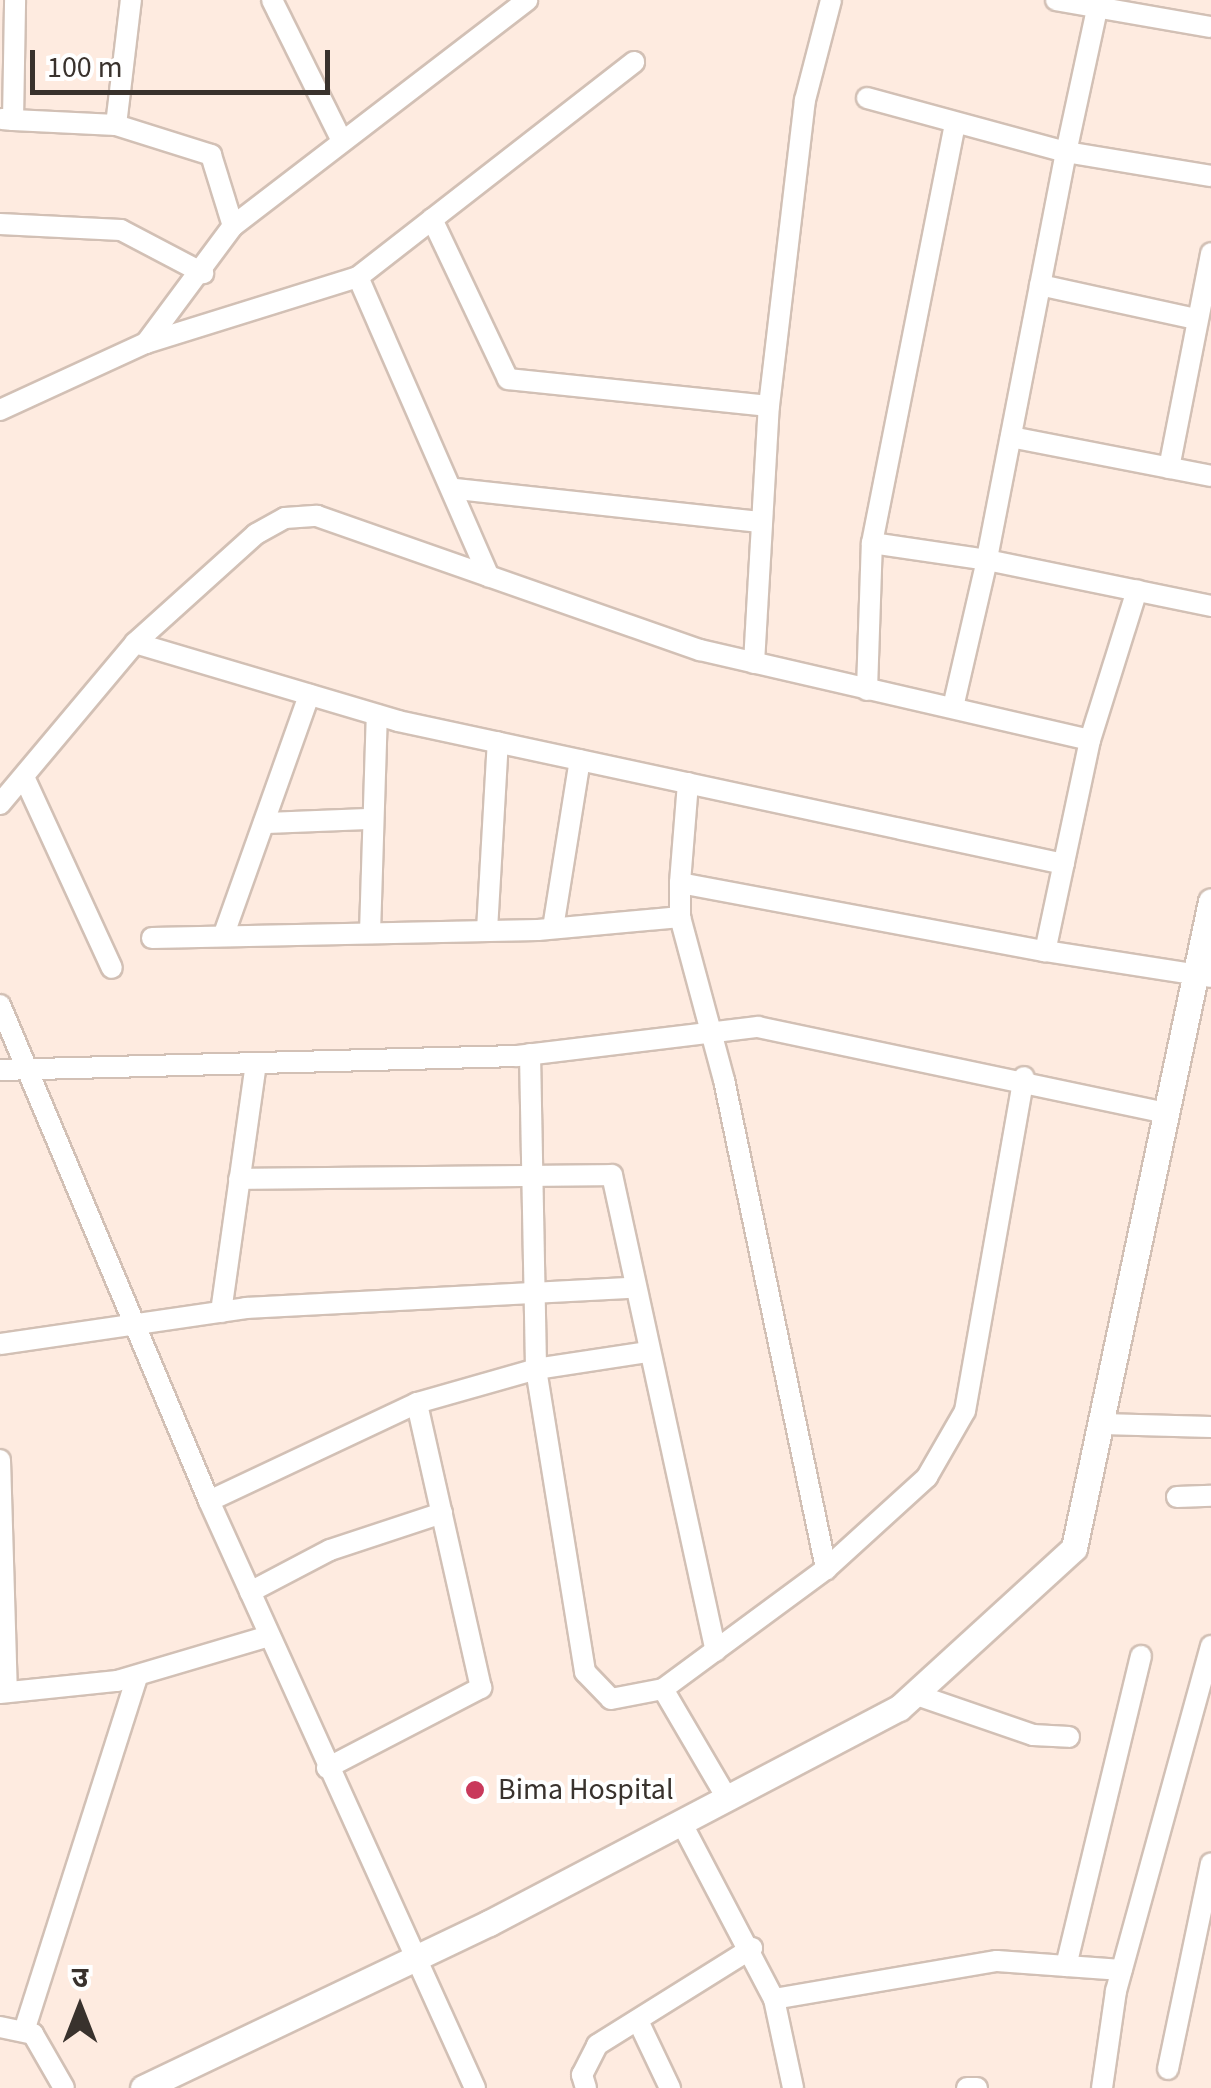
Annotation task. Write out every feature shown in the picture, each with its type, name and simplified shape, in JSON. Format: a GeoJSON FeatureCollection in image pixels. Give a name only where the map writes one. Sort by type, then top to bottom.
{"type":"FeatureCollection","features":[{"type":"Feature","properties":{"kind":"street"},"geometry":{"type":"LineString","coordinates":[[14,0],[6,120],[116,125],[211,156],[233,226]]}},
{"type":"Feature","properties":{"kind":"street"},"geometry":{"type":"LineString","coordinates":[[116,125],[131,0]]}},
{"type":"Feature","properties":{"kind":"street"},"geometry":{"type":"LineString","coordinates":[[272,0],[342,141]]}},
{"type":"Feature","properties":{"kind":"street"},"geometry":{"type":"LineString","coordinates":[[146,342],[203,272],[233,226],[526,0]]}},
{"type":"Feature","properties":{"kind":"street"},"geometry":{"type":"LineString","coordinates":[[754,663],[769,406],[804,100],[832,0]]}},
{"type":"Feature","properties":{"kind":"street"},"geometry":{"type":"LineString","coordinates":[[1056,0],[1098,4],[1211,28]]}},
{"type":"Feature","properties":{"kind":"street"},"geometry":{"type":"LineString","coordinates":[[953,707],[987,560],[1098,4]]}},
{"type":"Feature","properties":{"kind":"street"},"geometry":{"type":"LineString","coordinates":[[0,410],[146,342],[358,277],[634,62]]}},
{"type":"Feature","properties":{"kind":"street"},"geometry":{"type":"LineString","coordinates":[[867,98],[1066,152],[1211,176]]}},
{"type":"Feature","properties":{"kind":"street"},"geometry":{"type":"LineString","coordinates":[[867,690],[872,544],[955,123]]}},
{"type":"Feature","properties":{"kind":"street"},"geometry":{"type":"LineString","coordinates":[[432,218],[508,379],[769,406]]}},
{"type":"Feature","properties":{"kind":"street"},"geometry":{"type":"LineString","coordinates":[[0,224],[122,230],[203,272]]}},
{"type":"Feature","properties":{"kind":"street"},"geometry":{"type":"LineString","coordinates":[[1168,468],[1211,253]]}},
{"type":"Feature","properties":{"kind":"street"},"geometry":{"type":"LineString","coordinates":[[358,277],[456,490],[488,578]]}},
{"type":"Feature","properties":{"kind":"street"},"geometry":{"type":"LineString","coordinates":[[1040,285],[1196,319]]}},
{"type":"Feature","properties":{"kind":"street"},"geometry":{"type":"LineString","coordinates":[[1011,437],[1211,476]]}},
{"type":"Feature","properties":{"kind":"street"},"geometry":{"type":"LineString","coordinates":[[456,490],[762,522]]}},
{"type":"Feature","properties":{"kind":"street"},"geometry":{"type":"LineString","coordinates":[[0,804],[135,643],[284,518],[317,516],[488,578],[754,663],[1090,740]]}},
{"type":"Feature","properties":{"kind":"street"},"geometry":{"type":"LineString","coordinates":[[872,544],[987,560],[1211,606]]}},
{"type":"Feature","properties":{"kind":"street"},"geometry":{"type":"LineString","coordinates":[[1045,951],[1090,740],[1137,590]]}},
{"type":"Feature","properties":{"kind":"street"},"geometry":{"type":"LineString","coordinates":[[135,643],[377,714],[1064,864]]}},
{"type":"Feature","properties":{"kind":"street"},"geometry":{"type":"LineString","coordinates":[[224,934],[309,694]]}},
{"type":"Feature","properties":{"kind":"street"},"geometry":{"type":"LineString","coordinates":[[370,933],[370,819],[377,714]]}},
{"type":"Feature","properties":{"kind":"street"},"geometry":{"type":"LineString","coordinates":[[487,930],[498,742]]}},
{"type":"Feature","properties":{"kind":"street"},"geometry":{"type":"LineString","coordinates":[[553,928],[580,760]]}},
{"type":"Feature","properties":{"kind":"street"},"geometry":{"type":"LineString","coordinates":[[24,776],[112,968]]}},
{"type":"Feature","properties":{"kind":"street"},"geometry":{"type":"LineString","coordinates":[[688,783],[680,917],[712,1028],[826,1569]]}},
{"type":"Feature","properties":{"kind":"street"},"geometry":{"type":"LineString","coordinates":[[264,823],[370,819]]}},
{"type":"Feature","properties":{"kind":"street"},"geometry":{"type":"LineString","coordinates":[[680,883],[1201,976]]}},
{"type":"Feature","properties":{"kind":"street"},"geometry":{"type":"LineString","coordinates":[[143,2088],[413,1959],[727,1798],[914,1694],[1074,1548],[1167,1114],[1201,976],[1211,900]]}},
{"type":"Feature","properties":{"kind":"street"},"geometry":{"type":"LineString","coordinates":[[152,938],[553,928],[680,917]]}},
{"type":"Feature","properties":{"kind":"street"},"geometry":{"type":"LineString","coordinates":[[0,1005],[10,1067],[136,1326],[327,1768],[473,2087]]}},
{"type":"Feature","properties":{"kind":"street"},"geometry":{"type":"LineString","coordinates":[[10,1067],[256,1064],[530,1054],[712,1028],[758,1027],[1024,1077],[1167,1114]]}},
{"type":"Feature","properties":{"kind":"street"},"geometry":{"type":"LineString","coordinates":[[530,1054],[536,1368],[585,1672],[605,1698],[662,1689],[826,1569],[907,1502],[965,1411],[1024,1077]]}},
{"type":"Feature","properties":{"kind":"street"},"geometry":{"type":"LineString","coordinates":[[220,1312],[256,1064]]}},
{"type":"Feature","properties":{"kind":"street"},"geometry":{"type":"LineString","coordinates":[[239,1180],[612,1175],[632,1288],[716,1651]]}},
{"type":"Feature","properties":{"kind":"street"},"geometry":{"type":"LineString","coordinates":[[0,1344],[220,1312],[632,1288]]}},
{"type":"Feature","properties":{"kind":"street"},"geometry":{"type":"LineString","coordinates":[[210,1501],[417,1403],[536,1368],[647,1352]]}},
{"type":"Feature","properties":{"kind":"street"},"geometry":{"type":"LineString","coordinates":[[327,1768],[482,1688],[417,1403]]}},
{"type":"Feature","properties":{"kind":"street"},"geometry":{"type":"LineString","coordinates":[[1102,1424],[1211,1426]]}},
{"type":"Feature","properties":{"kind":"street"},"geometry":{"type":"LineString","coordinates":[[0,1460],[3,1692],[137,1677],[269,1636]]}},
{"type":"Feature","properties":{"kind":"street"},"geometry":{"type":"LineString","coordinates":[[1176,1497],[1211,1496]]}},
{"type":"Feature","properties":{"kind":"street"},"geometry":{"type":"LineString","coordinates":[[250,1592],[330,1550],[442,1513]]}},
{"type":"Feature","properties":{"kind":"street"},"geometry":{"type":"LineString","coordinates":[[1102,2088],[1122,1970],[1211,1646]]}},
{"type":"Feature","properties":{"kind":"street"},"geometry":{"type":"LineString","coordinates":[[1066,1966],[1141,1656]]}},
{"type":"Feature","properties":{"kind":"street"},"geometry":{"type":"LineString","coordinates":[[25,2028],[137,1677]]}},
{"type":"Feature","properties":{"kind":"street"},"geometry":{"type":"LineString","coordinates":[[662,1689],[727,1798]]}},
{"type":"Feature","properties":{"kind":"street"},"geometry":{"type":"LineString","coordinates":[[914,1694],[1033,1734],[1070,1736]]}},
{"type":"Feature","properties":{"kind":"street"},"geometry":{"type":"LineString","coordinates":[[681,1822],[752,1948],[774,1999],[793,2088]]}},
{"type":"Feature","properties":{"kind":"street"},"geometry":{"type":"LineString","coordinates":[[1168,2069],[1211,1863]]}},
{"type":"Feature","properties":{"kind":"street"},"geometry":{"type":"LineString","coordinates":[[586,2088],[582,2075],[597,2045],[640,2026],[752,1948]]}},
{"type":"Feature","properties":{"kind":"street"},"geometry":{"type":"LineString","coordinates":[[774,1999],[930,1968],[1066,1966],[1122,1970]]}},
{"type":"Feature","properties":{"kind":"street"},"geometry":{"type":"LineString","coordinates":[[0,2026],[25,2028]]}},
{"type":"Feature","properties":{"kind":"street"},"geometry":{"type":"LineString","coordinates":[[640,2026],[670,2088]]}},
{"type":"Feature","properties":{"kind":"street"},"geometry":{"type":"LineString","coordinates":[[25,2028],[64,2088]]}},
{"type":"Feature","properties":{"kind":"street"},"geometry":{"type":"LineString","coordinates":[[968,2088],[977,2088]]}},
{"type":"Feature","properties":{"kind":"place","name":"Bima Hospital"},"geometry":{"type":"Point","coordinates":[475,1790]}}]}
